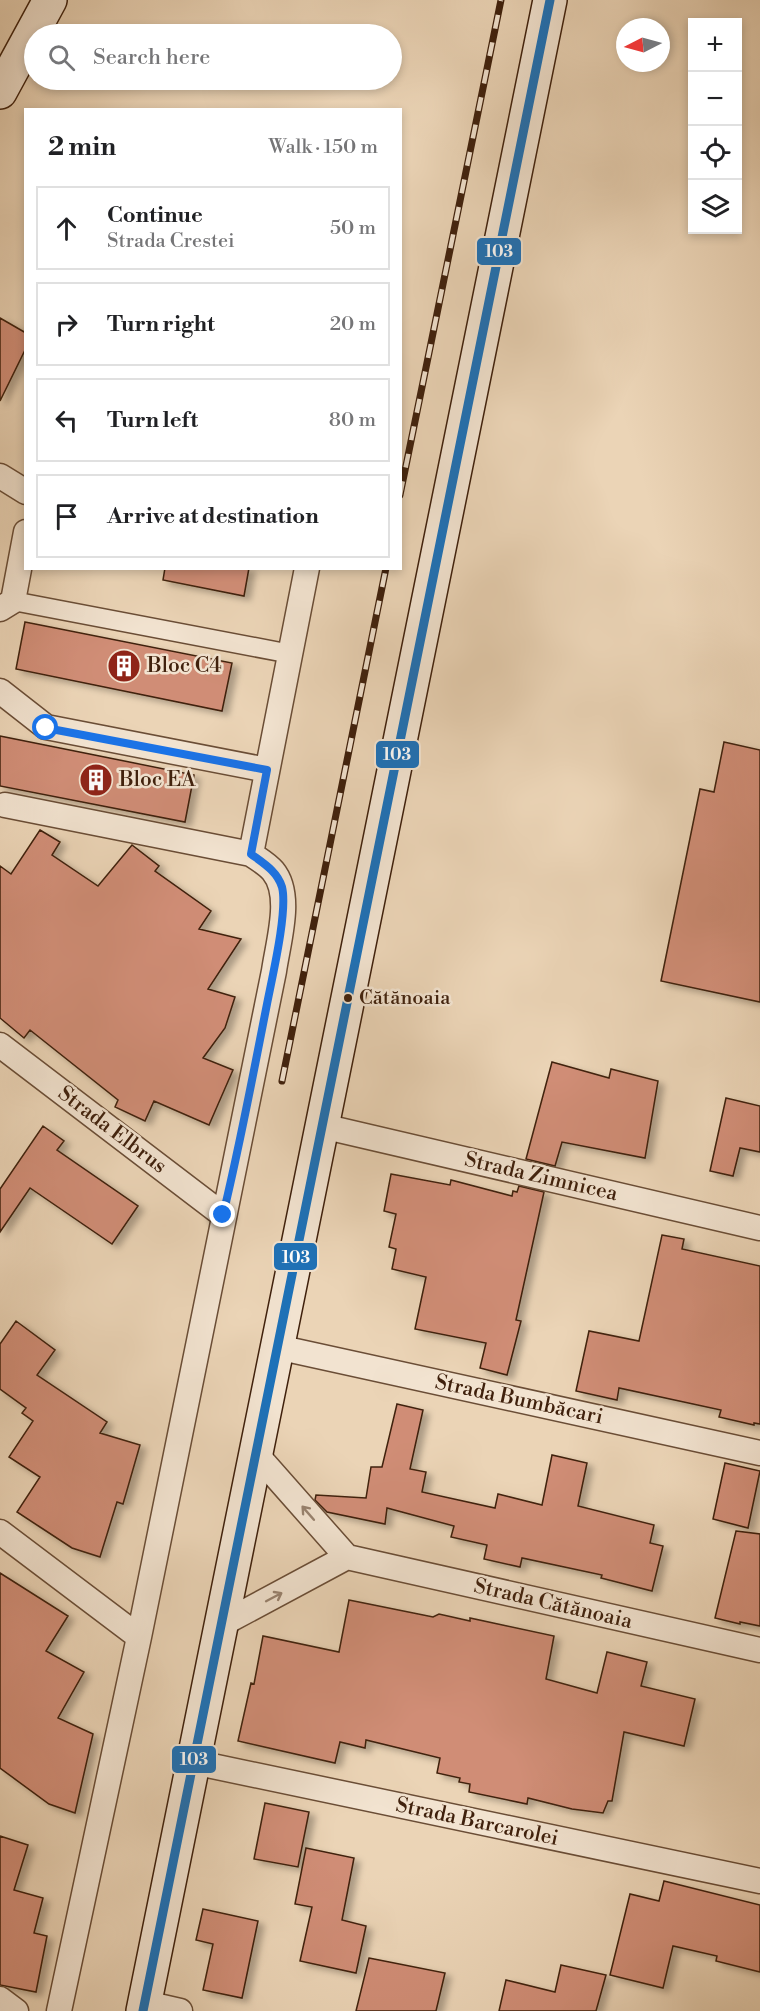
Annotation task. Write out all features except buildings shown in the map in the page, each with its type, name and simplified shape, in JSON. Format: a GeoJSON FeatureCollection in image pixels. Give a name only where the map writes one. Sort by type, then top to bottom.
{"type":"FeatureCollection","features":[{"type":"Feature","properties":{"kind":"main road"},"geometry":{"type":"LineString","coordinates":[[37,24],[50,0]]}},
{"type":"Feature","properties":{"kind":"main road"},"geometry":{"type":"LineString","coordinates":[[144,2007],[550,0]]}},
{"type":"Feature","properties":{"kind":"main road"},"geometry":{"type":"LineString","coordinates":[[0,92],[24,48]]}},
{"type":"Feature","properties":{"kind":"street"},"geometry":{"type":"LineString","coordinates":[[0,476],[24,491]]}},
{"type":"Feature","properties":{"kind":"street"},"geometry":{"type":"LineString","coordinates":[[24,539],[6,605],[291,654]]}},
{"type":"Feature","properties":{"kind":"street"},"geometry":{"type":"LineString","coordinates":[[251,854],[307,570]]}},
{"type":"Feature","properties":{"kind":"street"},"geometry":{"type":"LineString","coordinates":[[0,691],[46,728],[267,770]]}},
{"type":"Feature","properties":{"kind":"street"},"geometry":{"type":"LineString","coordinates":[[5,805],[251,854],[272,870],[281,884],[284,898],[274,971],[139,1637],[59,2011]]}},
{"type":"Feature","properties":{"kind":"street","name":"Strada Elbrus"},"geometry":{"type":"LineString","coordinates":[[0,1045],[223,1215]]}},
{"type":"Feature","properties":{"kind":"street","name":"Strada Zimnicea"},"geometry":{"type":"LineString","coordinates":[[322,1126],[760,1228]]}},
{"type":"Feature","properties":{"kind":"street","name":"Strada Bumbăcari"},"geometry":{"type":"LineString","coordinates":[[278,1347],[760,1454]]}},
{"type":"Feature","properties":{"kind":"street"},"geometry":{"type":"LineString","coordinates":[[222,1624],[347,1557],[256,1454]]}},
{"type":"Feature","properties":{"kind":"street"},"geometry":{"type":"LineString","coordinates":[[0,1532],[139,1637]]}},
{"type":"Feature","properties":{"kind":"street","name":"Strada Cătănoaia"},"geometry":{"type":"LineString","coordinates":[[347,1557],[760,1650]]}},
{"type":"Feature","properties":{"kind":"street","name":"Strada Barcarolei"},"geometry":{"type":"LineString","coordinates":[[193,1762],[760,1881]]}},
{"type":"Feature","properties":{"kind":"street"},"geometry":{"type":"LineString","coordinates":[[0,1999],[16,2011]]}},
{"type":"Feature","properties":{"kind":"street"},"geometry":{"type":"LineString","coordinates":[[144,2007],[180,2011]]}},
{"type":"Feature","properties":{"kind":"railway"},"geometry":{"type":"LineString","coordinates":[[402,485],[501,0]]}},
{"type":"Feature","properties":{"kind":"railway"},"geometry":{"type":"LineString","coordinates":[[282,1081],[386,570]]}},
{"type":"Feature","properties":{"kind":"transit line","name":"103"},"geometry":{"type":"LineString","coordinates":[[143,2011],[550,0]]}},
{"type":"Feature","properties":{"kind":"place","name":"Bloc C4"},"geometry":{"type":"Point","coordinates":[124,666]}},
{"type":"Feature","properties":{"kind":"place","name":"Bloc EA"},"geometry":{"type":"Point","coordinates":[96,780]}},
{"type":"Feature","properties":{"kind":"place","name":"Cătănoaia"},"geometry":{"type":"Point","coordinates":[348,998]}},
{"type":"Feature","properties":{"kind":"route"},"geometry":{"type":"LineString","coordinates":[[46,728],[267,770],[251,854],[272,870],[281,884],[284,898],[274,971],[223,1215]]}}]}
